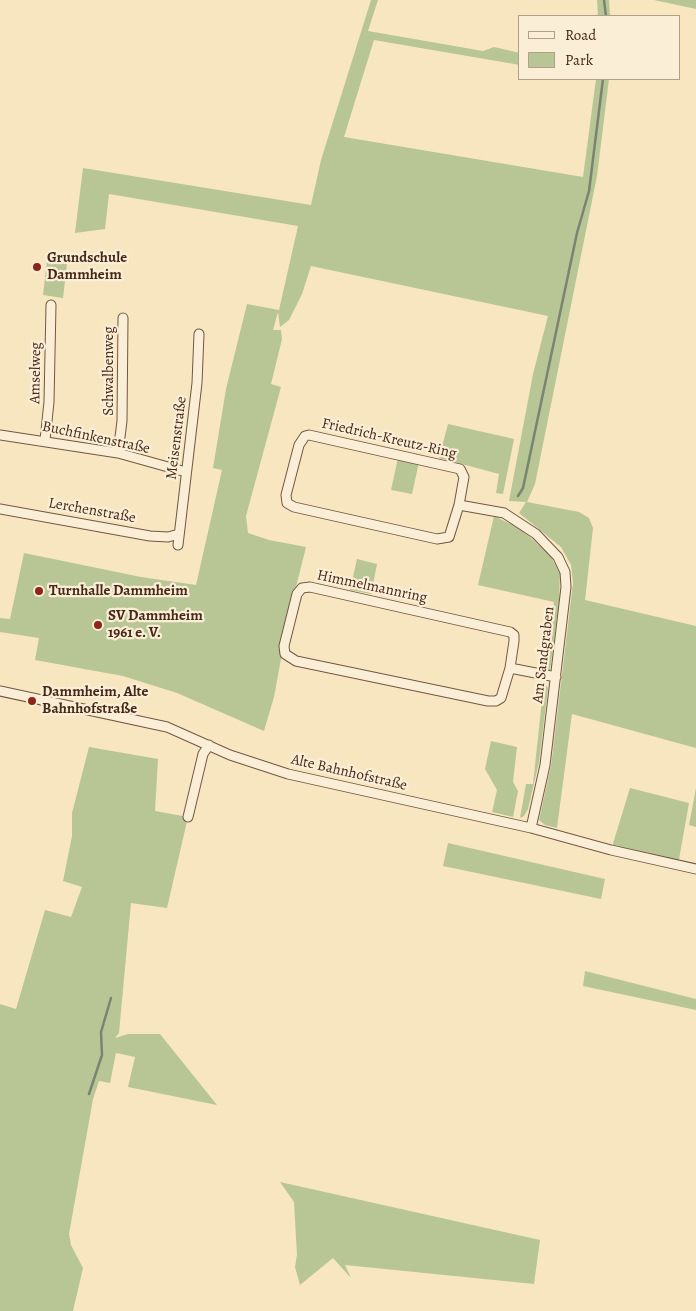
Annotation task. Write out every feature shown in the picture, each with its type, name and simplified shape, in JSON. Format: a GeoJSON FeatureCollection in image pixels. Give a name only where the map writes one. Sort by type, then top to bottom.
{"type":"FeatureCollection","features":[{"type":"Feature","properties":{"kind":"street","name":"Amselweg"},"geometry":{"type":"LineString","coordinates":[[45,440],[50,402],[51,305]]}},
{"type":"Feature","properties":{"kind":"street","name":"Schwalbenweg"},"geometry":{"type":"LineString","coordinates":[[118,454],[122,421],[123,318]]}},
{"type":"Feature","properties":{"kind":"street","name":"Meisenstraße"},"geometry":{"type":"LineString","coordinates":[[178,545],[197,383],[199,334]]}},
{"type":"Feature","properties":{"kind":"street","name":"Buchfinkenstraße"},"geometry":{"type":"LineString","coordinates":[[0,435],[45,440],[118,454],[186,472]]}},
{"type":"Feature","properties":{"kind":"street","name":"Friedrich-Kreutz-Ring"},"geometry":{"type":"LineString","coordinates":[[309,435],[460,469],[464,477],[459,505],[449,537],[437,539],[294,507],[287,503],[286,495],[299,445],[305,436],[309,435]]}},
{"type":"Feature","properties":{"kind":"street","name":"Am Sandgraben"},"geometry":{"type":"LineString","coordinates":[[459,505],[504,513],[543,540],[558,557],[565,572],[566,587],[545,765],[530,828]]}},
{"type":"Feature","properties":{"kind":"street","name":"Lerchenstraße"},"geometry":{"type":"LineString","coordinates":[[0,509],[150,536],[179,534]]}},
{"type":"Feature","properties":{"kind":"street","name":"Himmelmannring"},"geometry":{"type":"LineString","coordinates":[[310,587],[510,632],[514,636],[510,668],[502,696],[499,700],[492,702],[296,661],[285,654],[284,646],[297,594],[302,588],[310,587]]}},
{"type":"Feature","properties":{"kind":"street"},"geometry":{"type":"LineString","coordinates":[[510,668],[556,677]]}},
{"type":"Feature","properties":{"kind":"street","name":"Alte Bahnhofstraße"},"geometry":{"type":"LineString","coordinates":[[0,691],[167,727],[242,760],[288,774],[530,828],[618,852],[696,869]]}},
{"type":"Feature","properties":{"kind":"street"},"geometry":{"type":"LineString","coordinates":[[188,818],[201,762],[209,745]]}},
{"type":"Feature","properties":{"kind":"green space"},"geometry":{"type":"Polygon","coordinates":[[[371,0],[378,0],[368,31],[483,51],[494,47],[518,53],[518,65],[374,40],[344,137],[583,177],[596,80],[609,80],[597,176],[535,484],[527,502],[579,512],[589,518],[593,528],[585,600],[696,626],[696,748],[572,714],[557,828],[545,825],[539,820],[551,766],[573,583],[571,565],[561,547],[519,513],[526,502],[509,501],[533,374],[548,316],[311,266],[302,294],[289,320],[280,327],[278,312],[273,330],[281,330],[282,339],[271,384],[281,387],[246,516],[248,533],[269,540],[306,547],[289,615],[274,697],[264,731],[177,693],[123,676],[35,660],[39,638],[0,632],[0,618],[10,619],[24,553],[141,577],[196,585],[222,470],[213,468],[226,389],[247,304],[279,310],[298,226],[109,194],[105,229],[75,233],[83,168],[311,205],[321,160],[371,0]]]}},
{"type":"Feature","properties":{"kind":"green space"},"geometry":{"type":"Polygon","coordinates":[[[597,0],[609,0],[610,15],[598,15],[597,0]]]}},
{"type":"Feature","properties":{"kind":"green space"},"geometry":{"type":"Polygon","coordinates":[[[654,0],[696,0],[696,9],[654,0]]]}},
{"type":"Feature","properties":{"kind":"green space"},"geometry":{"type":"Polygon","coordinates":[[[47,261],[67,264],[63,298],[43,295],[47,261]]]}},
{"type":"Feature","properties":{"kind":"green space"},"geometry":{"type":"Polygon","coordinates":[[[448,424],[514,439],[503,494],[496,493],[499,474],[439,458],[448,424]]]}},
{"type":"Feature","properties":{"kind":"green space"},"geometry":{"type":"Polygon","coordinates":[[[398,458],[419,462],[412,494],[391,490],[398,458]]]}},
{"type":"Feature","properties":{"kind":"green space"},"geometry":{"type":"Polygon","coordinates":[[[494,516],[517,527],[531,538],[550,555],[560,573],[559,602],[550,670],[543,669],[554,602],[478,585],[494,516]]]}},
{"type":"Feature","properties":{"kind":"green space"},"geometry":{"type":"Polygon","coordinates":[[[357,559],[377,564],[371,594],[350,590],[357,559]]]}},
{"type":"Feature","properties":{"kind":"green space"},"geometry":{"type":"Polygon","coordinates":[[[544,681],[548,688],[539,762],[528,809],[524,816],[520,818],[526,784],[533,784],[544,681]]]}},
{"type":"Feature","properties":{"kind":"green space"},"geometry":{"type":"Polygon","coordinates":[[[491,741],[517,747],[513,782],[518,791],[513,817],[492,812],[497,790],[485,769],[491,741]]]}},
{"type":"Feature","properties":{"kind":"green space"},"geometry":{"type":"Polygon","coordinates":[[[89,747],[158,759],[155,811],[188,817],[167,908],[131,903],[119,1033],[115,1038],[128,1034],[160,1034],[217,1105],[128,1087],[135,1057],[116,1053],[110,1083],[99,1081],[93,1099],[69,1234],[71,1245],[83,1268],[73,1311],[0,1311],[0,1004],[16,1009],[45,910],[71,917],[82,887],[63,881],[72,836],[72,813],[89,747]]]}},
{"type":"Feature","properties":{"kind":"green space"},"geometry":{"type":"Polygon","coordinates":[[[630,788],[689,803],[678,865],[611,850],[630,788]]]}},
{"type":"Feature","properties":{"kind":"green space"},"geometry":{"type":"Polygon","coordinates":[[[696,788],[696,827],[689,825],[696,788]]]}},
{"type":"Feature","properties":{"kind":"green space"},"geometry":{"type":"Polygon","coordinates":[[[448,843],[605,879],[601,899],[443,866],[448,843]]]}},
{"type":"Feature","properties":{"kind":"green space"},"geometry":{"type":"Polygon","coordinates":[[[585,971],[696,999],[696,1010],[583,986],[585,971]]]}},
{"type":"Feature","properties":{"kind":"green space"},"geometry":{"type":"Polygon","coordinates":[[[280,1182],[540,1240],[534,1284],[345,1265],[351,1278],[333,1258],[300,1285],[295,1267],[297,1255],[294,1202],[280,1182]]]}},
{"type":"Feature","properties":{"kind":"waterway"},"geometry":{"type":"LineString","coordinates":[[604,0],[606,15]]}},
{"type":"Feature","properties":{"kind":"waterway"},"geometry":{"type":"LineString","coordinates":[[518,496],[523,488],[577,233],[589,191],[603,80]]}},
{"type":"Feature","properties":{"kind":"waterway"},"geometry":{"type":"LineString","coordinates":[[89,1094],[102,1055],[101,1032],[111,998]]}},
{"type":"Feature","properties":{"kind":"place","name":"Grundschule Dammheim"},"geometry":{"type":"Point","coordinates":[37,267]}},
{"type":"Feature","properties":{"kind":"place","name":"Turnhalle Dammheim"},"geometry":{"type":"Point","coordinates":[39,591]}},
{"type":"Feature","properties":{"kind":"place","name":"SV Dammheim 1961 e. V."},"geometry":{"type":"Point","coordinates":[98,625]}},
{"type":"Feature","properties":{"kind":"place","name":"Dammheim, Alte Bahnhofstraße"},"geometry":{"type":"Point","coordinates":[32,701]}}]}
